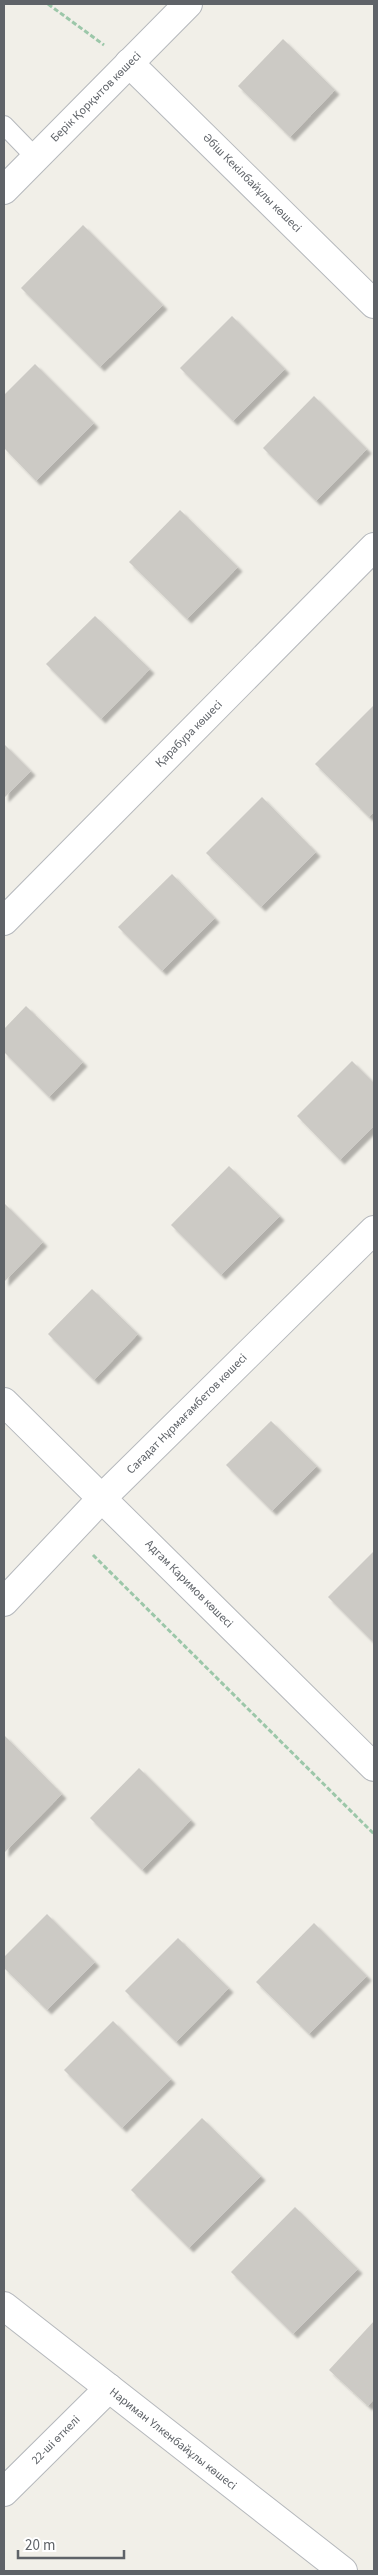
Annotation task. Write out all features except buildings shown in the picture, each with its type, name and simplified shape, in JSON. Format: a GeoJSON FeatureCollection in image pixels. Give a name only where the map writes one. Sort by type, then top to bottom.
{"type":"FeatureCollection","features":[{"type":"Feature","properties":{"kind":"street","name":"Берік Қорқытов көшесі"},"geometry":{"type":"LineString","coordinates":[[4,190],[188,4]]}},
{"type":"Feature","properties":{"kind":"street","name":"Әбіш Кекілбайұлы көшесі"},"geometry":{"type":"LineString","coordinates":[[130,63],[374,304]]}},
{"type":"Feature","properties":{"kind":"street","name":"Қарабура көшесі"},"geometry":{"type":"LineString","coordinates":[[4,920],[374,547]]}},
{"type":"Feature","properties":{"kind":"street","name":"Сағадат Нұрмағамбетов көшесі"},"geometry":{"type":"LineString","coordinates":[[4,1602],[102,1498],[374,1230]]}},
{"type":"Feature","properties":{"kind":"street","name":"Адгам Каримов көшесі"},"geometry":{"type":"LineString","coordinates":[[4,1402],[374,1766]]}},
{"type":"Feature","properties":{"kind":"street","name":"Нариман Үлкенбайұлы көшесі"},"geometry":{"type":"LineString","coordinates":[[4,2306],[343,2571]]}},
{"type":"Feature","properties":{"kind":"street","name":"22-ші өткелі"},"geometry":{"type":"LineString","coordinates":[[4,2492],[108,2388]]}},
{"type":"Feature","properties":{"kind":"lane"},"geometry":{"type":"LineString","coordinates":[[4,125],[36,158]]}},
{"type":"Feature","properties":{"kind":"path"},"geometry":{"type":"LineString","coordinates":[[48,4],[130,63]]}},
{"type":"Feature","properties":{"kind":"path"},"geometry":{"type":"LineString","coordinates":[[70,1532],[374,1834]]}}]}
